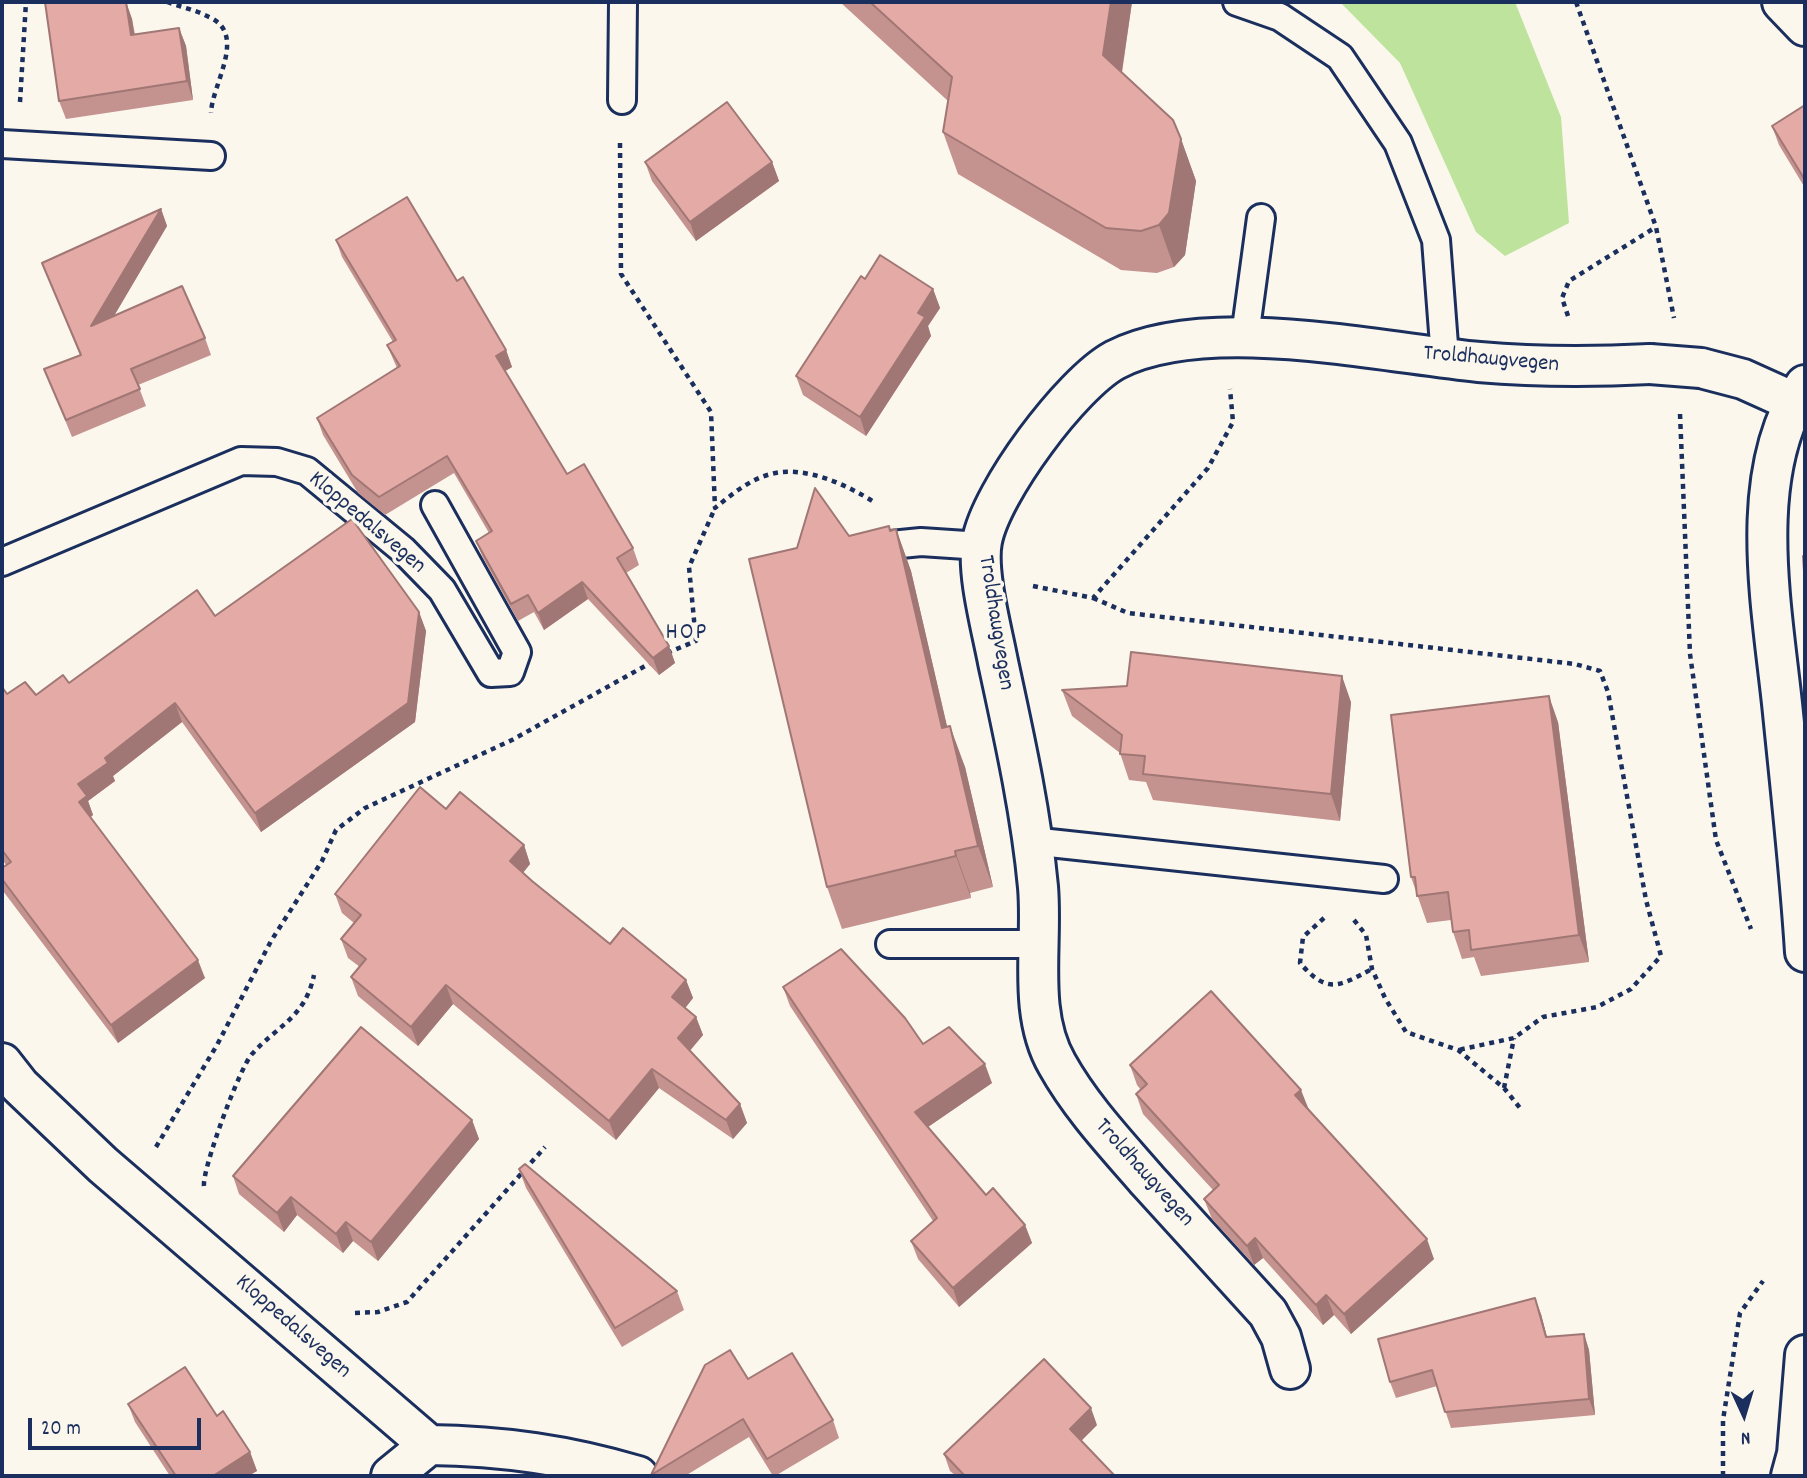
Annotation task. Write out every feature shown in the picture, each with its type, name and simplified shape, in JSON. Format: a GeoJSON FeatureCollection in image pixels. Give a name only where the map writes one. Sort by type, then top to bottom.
{"type":"FeatureCollection","features":[{"type":"Feature","properties":{"kind":"street"},"geometry":{"type":"LineString","coordinates":[[1782,2],[1805,26]]}},
{"type":"Feature","properties":{"kind":"street","name":"Troldhaugvegen"},"geometry":{"type":"LineString","coordinates":[[1290,1368],[1281,1337],[1268,1313],[1093,1119],[1054,1061],[1040,1013],[1038,888],[1018,755],[987,608],[981,546],[987,518],[1001,489],[1067,401],[1093,376],[1117,359],[1174,342],[1245,336],[1445,358],[1580,368],[1650,364],[1701,368],[1800,394],[1774,461],[1767,547],[1805,952]]}},
{"type":"Feature","properties":{"kind":"street","name":"Kloppedalsvegen"},"geometry":{"type":"LineString","coordinates":[[2,1063],[20,1086],[429,1461]]}},
{"type":"Feature","properties":{"kind":"street"},"geometry":{"type":"LineString","coordinates":[[1798,1467],[1805,1355]]}},
{"type":"Feature","properties":{"kind":"street"},"geometry":{"type":"LineString","coordinates":[[391,1476],[429,1461],[491,1446],[577,1458],[638,1476]]}},
{"type":"Feature","properties":{"kind":"lane"},"geometry":{"type":"LineString","coordinates":[[622,100],[623,2]]}},
{"type":"Feature","properties":{"kind":"lane"},"geometry":{"type":"LineString","coordinates":[[1237,2],[1280,17],[1340,58],[1398,143],[1436,240],[1445,358]]}},
{"type":"Feature","properties":{"kind":"lane"},"geometry":{"type":"LineString","coordinates":[[2,144],[211,156]]}},
{"type":"Feature","properties":{"kind":"lane"},"geometry":{"type":"LineString","coordinates":[[1245,336],[1261,218]]}},
{"type":"Feature","properties":{"kind":"lane","name":"Kloppedalsvegen"},"geometry":{"type":"LineString","coordinates":[[2,562],[241,461],[277,462],[307,471],[403,550],[442,590],[491,673],[510,672],[517,652],[435,505]]}},
{"type":"Feature","properties":{"kind":"lane"},"geometry":{"type":"LineString","coordinates":[[871,547],[921,542],[981,546]]}},
{"type":"Feature","properties":{"kind":"lane"},"geometry":{"type":"LineString","coordinates":[[1031,841],[1384,879]]}},
{"type":"Feature","properties":{"kind":"lane"},"geometry":{"type":"LineString","coordinates":[[890,944],[1039,944]]}},
{"type":"Feature","properties":{"kind":"path"},"geometry":{"type":"LineString","coordinates":[[20,89],[26,2]]}},
{"type":"Feature","properties":{"kind":"path"},"geometry":{"type":"LineString","coordinates":[[167,2],[212,18],[222,26],[227,38],[228,50],[212,103],[211,156]]}},
{"type":"Feature","properties":{"kind":"path"},"geometry":{"type":"LineString","coordinates":[[1576,2],[1656,227],[1672,298]]}},
{"type":"Feature","properties":{"kind":"path"},"geometry":{"type":"LineString","coordinates":[[622,100],[619,191],[621,274],[711,412],[715,508]]}},
{"type":"Feature","properties":{"kind":"path"},"geometry":{"type":"LineString","coordinates":[[1580,368],[1576,343],[1562,298],[1569,281],[1656,227]]}},
{"type":"Feature","properties":{"kind":"path"},"geometry":{"type":"LineString","coordinates":[[1093,598],[1208,468],[1233,422],[1230,386]]}},
{"type":"Feature","properties":{"kind":"path"},"geometry":{"type":"LineString","coordinates":[[1680,409],[1684,559],[1692,667],[1716,840],[1752,932]]}},
{"type":"Feature","properties":{"kind":"path"},"geometry":{"type":"LineString","coordinates":[[153,1208],[168,1191],[144,1167],[217,1045],[271,941],[321,861],[336,830],[365,808],[512,740],[663,654],[696,641],[689,567],[715,508],[735,491],[771,473],[809,475]]}},
{"type":"Feature","properties":{"kind":"path"},"geometry":{"type":"LineString","coordinates":[[1027,585],[1093,598],[1128,613],[1575,664],[1600,671],[1608,691],[1646,900],[1661,956],[1631,989],[1597,1007],[1542,1017],[1514,1038],[1458,1050]]}},
{"type":"Feature","properties":{"kind":"path"},"geometry":{"type":"LineString","coordinates":[[1349,915],[1366,935],[1372,969],[1406,1032],[1458,1050],[1504,1088],[1520,1108]]}},
{"type":"Feature","properties":{"kind":"path"},"geometry":{"type":"LineString","coordinates":[[1330,917],[1321,919],[1303,937],[1300,963],[1317,982],[1340,986],[1372,969]]}},
{"type":"Feature","properties":{"kind":"path"},"geometry":{"type":"LineString","coordinates":[[205,1198],[203,1178],[235,1085],[250,1055],[281,1030],[309,997],[314,975]]}},
{"type":"Feature","properties":{"kind":"path"},"geometry":{"type":"LineString","coordinates":[[1504,1088],[1514,1038]]}},
{"type":"Feature","properties":{"kind":"path"},"geometry":{"type":"LineString","coordinates":[[346,1314],[377,1312],[407,1302],[545,1147]]}},
{"type":"Feature","properties":{"kind":"path"},"geometry":{"type":"LineString","coordinates":[[1723,1476],[1723,1420],[1740,1313],[1763,1281]]}},
{"type":"Feature","properties":{"kind":"green space"},"geometry":{"type":"Polygon","coordinates":[[[1340,2],[1515,2],[1561,117],[1569,223],[1505,256],[1476,232],[1400,63],[1340,2]]]}},
{"type":"Feature","properties":{"kind":"building"},"geometry":{"type":"Polygon","coordinates":[[[45,2],[126,2],[131,35],[179,28],[187,81],[59,101],[45,2]]]}},
{"type":"Feature","properties":{"kind":"building"},"geometry":{"type":"Polygon","coordinates":[[[870,2],[1111,2],[1103,55],[1173,120],[1181,139],[1169,213],[1159,225],[1141,231],[1106,228],[943,132],[952,77],[870,2]]]}},
{"type":"Feature","properties":{"kind":"building"},"geometry":{"type":"Polygon","coordinates":[[[727,102],[772,162],[690,222],[645,162],[727,102]]]}},
{"type":"Feature","properties":{"kind":"building"},"geometry":{"type":"Polygon","coordinates":[[[1805,105],[1805,180],[1772,126],[1805,105]]]}},
{"type":"Feature","properties":{"kind":"building"},"geometry":{"type":"Polygon","coordinates":[[[407,197],[457,281],[463,277],[506,350],[496,356],[567,474],[584,464],[633,548],[617,558],[669,646],[653,658],[582,582],[538,613],[528,595],[511,604],[476,541],[492,531],[447,456],[379,497],[352,475],[317,418],[400,366],[387,345],[396,340],[336,240],[407,197]]]}},
{"type":"Feature","properties":{"kind":"building"},"geometry":{"type":"Polygon","coordinates":[[[161,209],[91,326],[182,286],[205,338],[131,369],[140,389],[66,420],[44,369],[81,355],[42,263],[161,209]]]}},
{"type":"Feature","properties":{"kind":"building"},"geometry":{"type":"Polygon","coordinates":[[[880,255],[933,289],[918,313],[925,317],[860,417],[796,376],[861,276],[865,279],[880,255]]]}},
{"type":"Feature","properties":{"kind":"building"},"geometry":{"type":"Polygon","coordinates":[[[815,488],[849,536],[889,526],[890,531],[896,529],[942,728],[950,726],[978,846],[955,851],[956,856],[827,887],[749,559],[797,548],[815,488]]]}},
{"type":"Feature","properties":{"kind":"building"},"geometry":{"type":"Polygon","coordinates":[[[352,519],[419,612],[408,703],[255,813],[175,703],[105,758],[108,763],[78,784],[87,796],[79,802],[198,960],[111,1025],[2,879],[2,868],[11,862],[2,850],[2,687],[7,694],[25,682],[36,695],[63,675],[69,683],[197,590],[215,616],[352,519]]]}},
{"type":"Feature","properties":{"kind":"building"},"geometry":{"type":"Polygon","coordinates":[[[1131,652],[1342,676],[1331,794],[1143,774],[1145,756],[1120,754],[1122,735],[1062,690],[1127,686],[1131,652]]]}},
{"type":"Feature","properties":{"kind":"building"},"geometry":{"type":"Polygon","coordinates":[[[1549,696],[1579,935],[1471,950],[1469,930],[1453,932],[1448,892],[1417,896],[1415,877],[1411,877],[1391,715],[1549,696]]]}},
{"type":"Feature","properties":{"kind":"building"},"geometry":{"type":"Polygon","coordinates":[[[420,787],[446,809],[460,792],[524,845],[510,861],[532,881],[610,944],[623,928],[686,980],[672,997],[696,1017],[678,1038],[740,1104],[726,1120],[652,1069],[609,1121],[446,985],[411,1027],[351,977],[366,959],[341,939],[361,915],[335,894],[420,787]]]}},
{"type":"Feature","properties":{"kind":"building"},"geometry":{"type":"Polygon","coordinates":[[[841,949],[905,1018],[923,1044],[949,1027],[985,1064],[915,1112],[986,1195],[993,1188],[1025,1225],[953,1288],[911,1241],[937,1218],[783,987],[841,949]]]}},
{"type":"Feature","properties":{"kind":"building"},"geometry":{"type":"Polygon","coordinates":[[[1211,991],[1301,1090],[1295,1095],[1427,1239],[1344,1314],[1326,1295],[1316,1305],[1255,1238],[1247,1246],[1204,1199],[1219,1185],[1136,1094],[1147,1084],[1130,1065],[1211,991]]]}},
{"type":"Feature","properties":{"kind":"building"},"geometry":{"type":"Polygon","coordinates":[[[361,1027],[472,1120],[371,1242],[346,1222],[336,1234],[291,1197],[277,1213],[233,1176],[361,1027]]]}},
{"type":"Feature","properties":{"kind":"building"},"geometry":{"type":"Polygon","coordinates":[[[525,1164],[677,1291],[615,1328],[519,1169],[525,1164]]]}},
{"type":"Feature","properties":{"kind":"building"},"geometry":{"type":"Polygon","coordinates":[[[1535,1298],[1546,1337],[1584,1334],[1589,1399],[1445,1412],[1432,1370],[1390,1382],[1378,1339],[1535,1298]]]}},
{"type":"Feature","properties":{"kind":"building"},"geometry":{"type":"Polygon","coordinates":[[[730,1350],[748,1379],[792,1353],[833,1420],[767,1459],[743,1419],[651,1475],[705,1365],[730,1350]]]}},
{"type":"Feature","properties":{"kind":"building"},"geometry":{"type":"Polygon","coordinates":[[[1044,1359],[1091,1408],[1070,1429],[1115,1476],[965,1476],[944,1454],[1044,1359]]]}},
{"type":"Feature","properties":{"kind":"building"},"geometry":{"type":"Polygon","coordinates":[[[185,1367],[217,1416],[223,1411],[250,1452],[213,1476],[176,1476],[128,1404],[185,1367]]]}},
{"type":"Feature","properties":{"kind":"district","name":"HOP"},"geometry":{"type":"Point","coordinates":[687,635]}}]}
